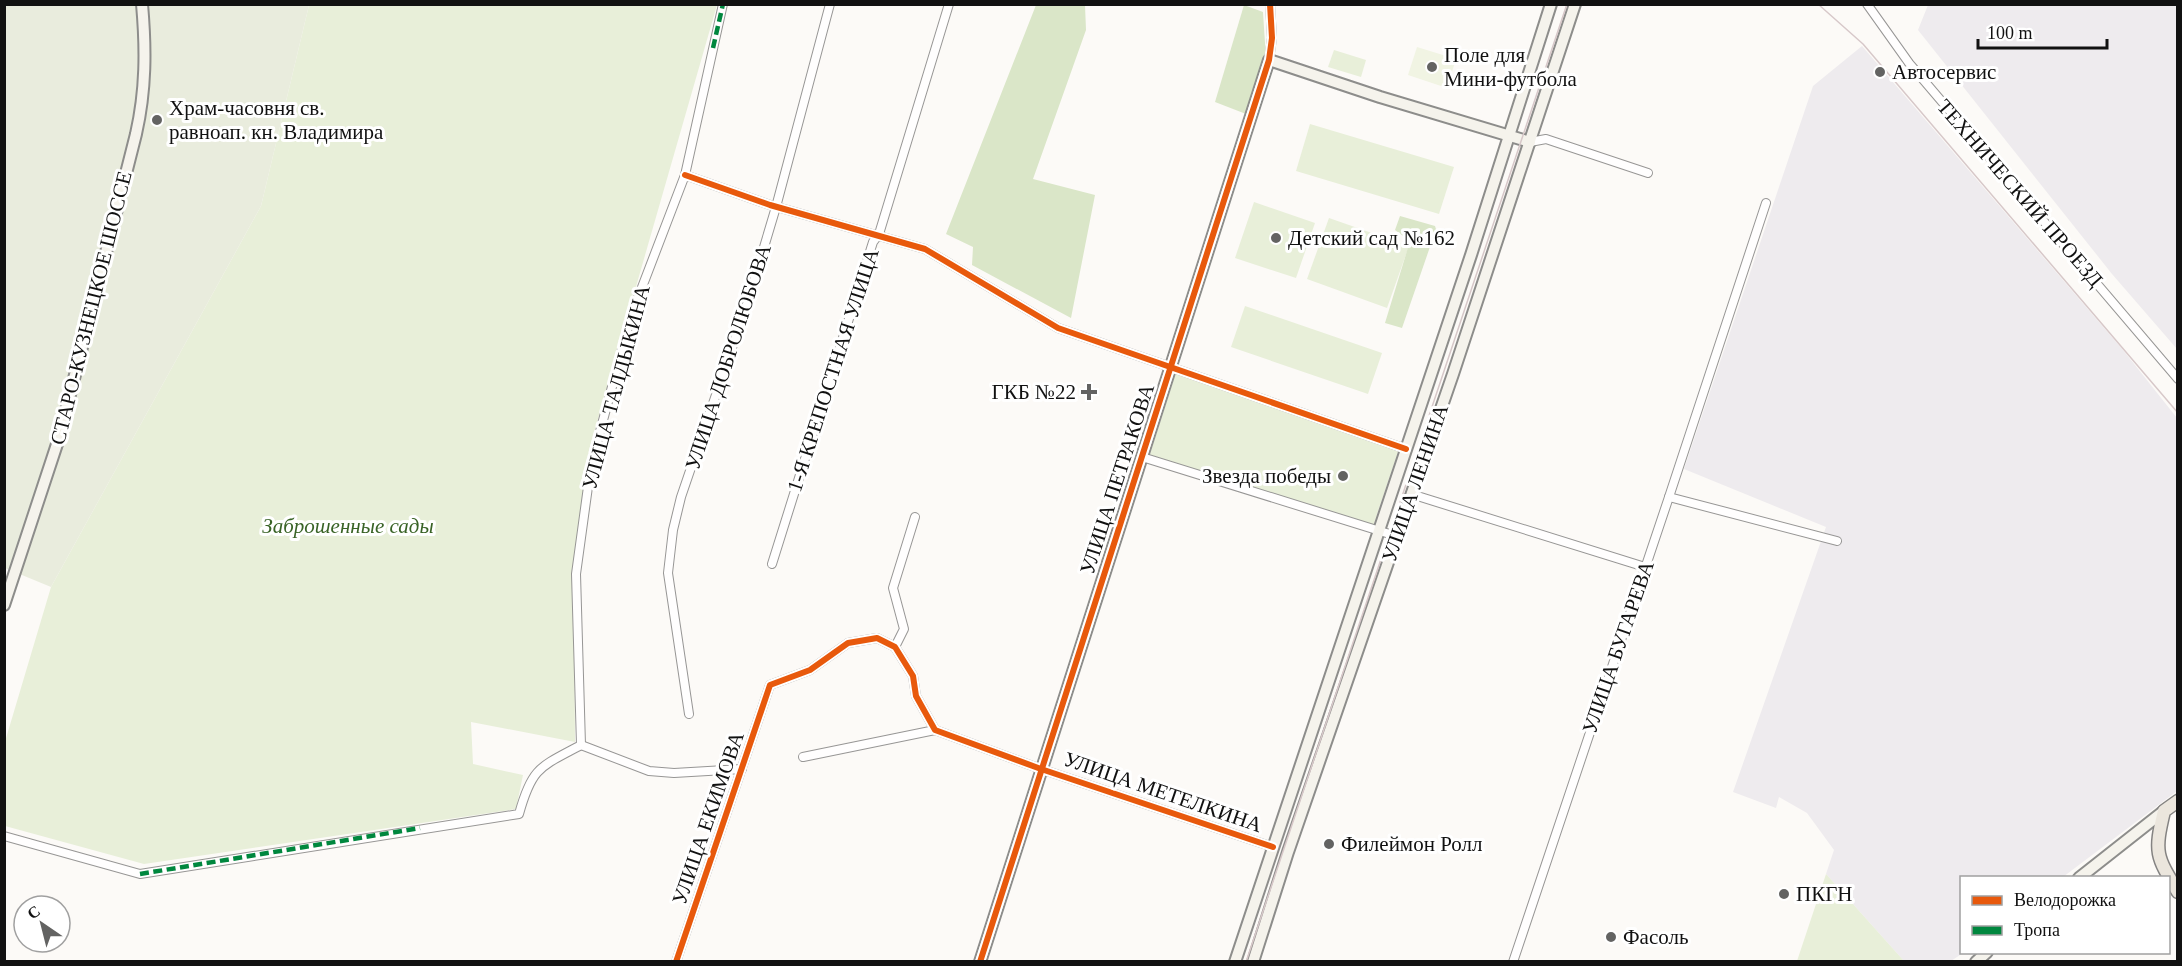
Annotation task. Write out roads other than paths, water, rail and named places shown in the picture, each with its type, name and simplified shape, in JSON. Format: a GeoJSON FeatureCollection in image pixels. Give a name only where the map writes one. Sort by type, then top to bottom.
{"type":"FeatureCollection","features":[{"type":"Feature","properties":{"kind":"main road","name":"СТАРО-КУЗНЕЦКОЕ ШОССЕ"},"geometry":{"type":"LineString","coordinates":[[4,605],[59,438],[145,96],[146,43],[142,4]]}},
{"type":"Feature","properties":{"kind":"main road","name":"УЛИЦА ЛЕНИНА"},"geometry":{"type":"LineString","coordinates":[[1235,962],[1551,4]]}},
{"type":"Feature","properties":{"kind":"main road","name":"УЛИЦА ЛЕНИНА"},"geometry":{"type":"LineString","coordinates":[[1253,962],[1288,852],[1575,4]]}},
{"type":"Feature","properties":{"kind":"main road"},"geometry":{"type":"LineString","coordinates":[[1269,60],[1530,142]]}},
{"type":"Feature","properties":{"kind":"main road","name":"УЛИЦА ПЕТРАКОВА"},"geometry":{"type":"LineString","coordinates":[[980,962],[1269,60]]}},
{"type":"Feature","properties":{"kind":"main road"},"geometry":{"type":"LineString","coordinates":[[2082,876],[2178,801]]}},
{"type":"Feature","properties":{"kind":"main road"},"geometry":{"type":"LineString","coordinates":[[2164,811],[2157,850],[2160,862],[2168,876]]}},
{"type":"Feature","properties":{"kind":"main road"},"geometry":{"type":"LineString","coordinates":[[2170,879],[2178,892]]}},
{"type":"Feature","properties":{"kind":"street","name":"УЛИЦА ТАЛДЫКИНА"},"geometry":{"type":"LineString","coordinates":[[581,745],[576,574],[591,465],[631,316],[685,175],[723,4]]}},
{"type":"Feature","properties":{"kind":"street","name":"УЛИЦА ДОБРОЛЮБОВА"},"geometry":{"type":"LineString","coordinates":[[689,714],[668,573],[673,530],[681,497],[747,304],[776,207],[830,4]]}},
{"type":"Feature","properties":{"kind":"street","name":"1-Я КРЕПОСТНАЯ УЛИЦА"},"geometry":{"type":"LineString","coordinates":[[772,564],[873,242],[879,234],[949,4]]}},
{"type":"Feature","properties":{"kind":"street","name":"УЛИЦА ПЕТРАКОВА"},"geometry":{"type":"LineString","coordinates":[[1269,60],[1272,38],[1270,4]]}},
{"type":"Feature","properties":{"kind":"street","name":"ТЕХНИЧЕСКИЙ ПРОЕЗД"},"geometry":{"type":"LineString","coordinates":[[1867,4],[1909,63],[2178,379]]}},
{"type":"Feature","properties":{"kind":"street"},"geometry":{"type":"LineString","coordinates":[[1530,142],[1546,139],[1648,172]]}},
{"type":"Feature","properties":{"kind":"street"},"geometry":{"type":"LineString","coordinates":[[685,175],[776,207],[879,234],[925,249],[987,283],[1022,308],[1058,328],[1406,449]]}},
{"type":"Feature","properties":{"kind":"street","name":"УЛИЦА БУГАРЕВА"},"geometry":{"type":"LineString","coordinates":[[1514,962],[1766,203]]}},
{"type":"Feature","properties":{"kind":"street"},"geometry":{"type":"LineString","coordinates":[[1142,457],[1396,536]]}},
{"type":"Feature","properties":{"kind":"street"},"geometry":{"type":"LineString","coordinates":[[1411,494],[1645,567]]}},
{"type":"Feature","properties":{"kind":"street"},"geometry":{"type":"LineString","coordinates":[[1669,497],[1837,541]]}},
{"type":"Feature","properties":{"kind":"street"},"geometry":{"type":"LineString","coordinates":[[803,757],[934,730],[916,696],[913,676],[895,647],[904,629],[893,588],[915,517]]}},
{"type":"Feature","properties":{"kind":"street","name":"УЛИЦА ЕКИМОВА"},"geometry":{"type":"LineString","coordinates":[[676,962],[770,685],[810,670],[848,643],[877,638],[895,647]]}},
{"type":"Feature","properties":{"kind":"street","name":"УЛИЦА МЕТЕЛКИНА"},"geometry":{"type":"LineString","coordinates":[[934,730],[1041,769],[1273,847]]}},
{"type":"Feature","properties":{"kind":"street"},"geometry":{"type":"LineString","coordinates":[[4,836],[140,874],[519,814],[527,786],[540,767],[581,745],[649,771],[674,773],[742,769]]}},
{"type":"Feature","properties":{"kind":"tram line"},"geometry":{"type":"LineString","coordinates":[[1246,962],[1567,4]]}},
{"type":"Feature","properties":{"kind":"tram line"},"geometry":{"type":"LineString","coordinates":[[1818,4],[1863,44],[2178,413]]}},
{"type":"Feature","properties":{"kind":"place","name":"Поле для Мини-футбола"},"geometry":{"type":"Point","coordinates":[1432,67]}},
{"type":"Feature","properties":{"kind":"place","name":"Автосервис"},"geometry":{"type":"Point","coordinates":[1880,72]}},
{"type":"Feature","properties":{"kind":"place","name":"Храм-часовня св. равноап. кн. Владимира"},"geometry":{"type":"Point","coordinates":[157,120]}},
{"type":"Feature","properties":{"kind":"place","name":"Детский сад №162"},"geometry":{"type":"Point","coordinates":[1276,238]}},
{"type":"Feature","properties":{"kind":"place","name":"ГКБ №22"},"geometry":{"type":"Point","coordinates":[1089,392]}},
{"type":"Feature","properties":{"kind":"place","name":"Звезда победы"},"geometry":{"type":"Point","coordinates":[1343,476]}},
{"type":"Feature","properties":{"kind":"place","name":"Филеймон Ролл"},"geometry":{"type":"Point","coordinates":[1329,844]}},
{"type":"Feature","properties":{"kind":"place","name":"ПКГН"},"geometry":{"type":"Point","coordinates":[1784,894]}},
{"type":"Feature","properties":{"kind":"place","name":"Фасоль"},"geometry":{"type":"Point","coordinates":[1611,937]}},
{"type":"Feature","properties":{"kind":"park label","name":"Заброшенные сады"},"geometry":{"type":"Point","coordinates":[348,526]}}]}
